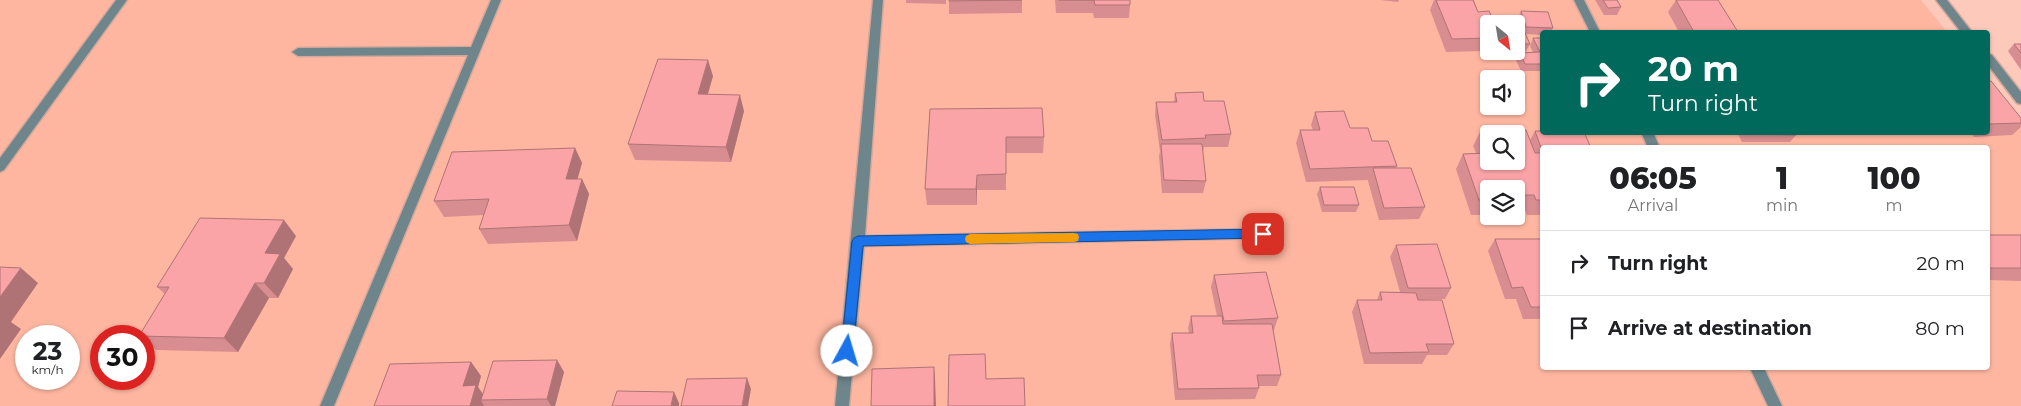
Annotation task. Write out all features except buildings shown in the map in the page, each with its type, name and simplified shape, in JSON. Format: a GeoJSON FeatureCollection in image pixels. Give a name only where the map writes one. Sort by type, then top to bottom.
{"type":"FeatureCollection","features":[{"type":"Feature","properties":{"kind":"street"},"geometry":{"type":"LineString","coordinates":[[0,167],[122,0]]}},
{"type":"Feature","properties":{"kind":"street"},"geometry":{"type":"LineString","coordinates":[[326,406],[496,0]]}},
{"type":"Feature","properties":{"kind":"street"},"geometry":{"type":"LineString","coordinates":[[842,406],[878,0]]}},
{"type":"Feature","properties":{"kind":"street"},"geometry":{"type":"LineString","coordinates":[[1579,0],[1594,30]]}},
{"type":"Feature","properties":{"kind":"street"},"geometry":{"type":"LineString","coordinates":[[1941,0],[1965,30]]}},
{"type":"Feature","properties":{"kind":"street"},"geometry":{"type":"LineString","coordinates":[[298,52],[475,51]]}},
{"type":"Feature","properties":{"kind":"street"},"geometry":{"type":"LineString","coordinates":[[1990,61],[2021,100]]}},
{"type":"Feature","properties":{"kind":"street"},"geometry":{"type":"LineString","coordinates":[[858,241],[1263,234]]}},
{"type":"Feature","properties":{"kind":"street"},"geometry":{"type":"LineString","coordinates":[[1758,370],[1775,406]]}},
{"type":"Feature","properties":{"kind":"shaded area"},"geometry":{"type":"Polygon","coordinates":[[[0,0],[1921,0],[1945,30],[1540,30],[1540,135],[1990,135],[1990,132],[2021,124],[2021,406],[0,406],[0,0]]]}},
{"type":"Feature","properties":{"kind":"slow traffic"},"geometry":{"type":"LineString","coordinates":[[970,239],[1074,237]]}},
{"type":"Feature","properties":{"kind":"route"},"geometry":{"type":"LineString","coordinates":[[847,351],[858,241],[1263,234]]}}]}
